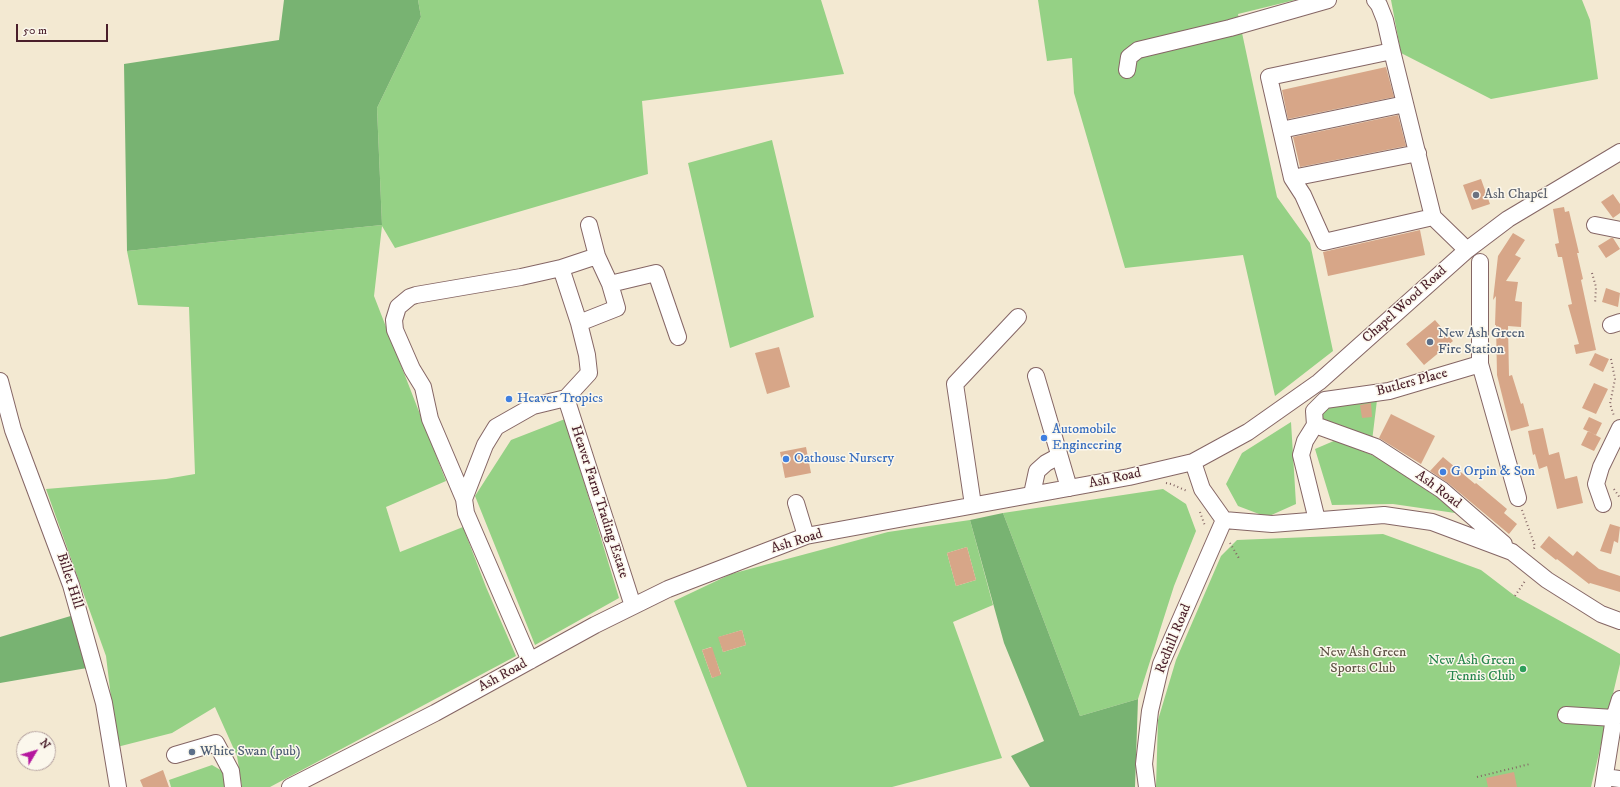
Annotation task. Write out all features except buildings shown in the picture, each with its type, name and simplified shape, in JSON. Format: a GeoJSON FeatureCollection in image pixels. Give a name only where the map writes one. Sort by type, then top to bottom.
{"type":"FeatureCollection","features":[{"type":"Feature","properties":{"kind":"street"},"geometry":{"type":"LineString","coordinates":[[1127,70],[1129,57],[1138,50],[1230,28],[1328,0]]}},
{"type":"Feature","properties":{"kind":"street"},"geometry":{"type":"LineString","coordinates":[[1374,0],[1379,6],[1385,20],[1433,217],[1467,250]]}},
{"type":"Feature","properties":{"kind":"street"},"geometry":{"type":"LineString","coordinates":[[1392,51],[1269,77],[1292,178],[1303,195],[1324,242],[1433,217]]}},
{"type":"Feature","properties":{"kind":"street"},"geometry":{"type":"LineString","coordinates":[[1281,130],[1405,104]]}},
{"type":"Feature","properties":{"kind":"street","name":"Chapel Wood Road"},"geometry":{"type":"LineString","coordinates":[[1193,462],[1248,432],[1319,382],[1467,250],[1508,219],[1620,152]]}},
{"type":"Feature","properties":{"kind":"street"},"geometry":{"type":"LineString","coordinates":[[1292,178],[1418,153]]}},
{"type":"Feature","properties":{"kind":"street"},"geometry":{"type":"LineString","coordinates":[[1595,224],[1620,230]]}},
{"type":"Feature","properties":{"kind":"street"},"geometry":{"type":"LineString","coordinates":[[579,323],[617,308],[610,284],[597,256],[589,225]]}},
{"type":"Feature","properties":{"kind":"street"},"geometry":{"type":"LineString","coordinates":[[530,660],[466,513],[464,498],[433,428],[424,387],[412,369],[396,330],[394,320],[395,312],[403,301],[416,294],[521,278],[561,268],[597,256]]}},
{"type":"Feature","properties":{"kind":"street"},"geometry":{"type":"LineString","coordinates":[[1480,262],[1480,364],[1518,498]]}},
{"type":"Feature","properties":{"kind":"street"},"geometry":{"type":"LineString","coordinates":[[464,498],[485,445],[496,427],[533,406],[566,398],[589,373],[587,355],[579,323],[561,268]]}},
{"type":"Feature","properties":{"kind":"street"},"geometry":{"type":"LineString","coordinates":[[610,284],[656,273],[678,336]]}},
{"type":"Feature","properties":{"kind":"street"},"geometry":{"type":"LineString","coordinates":[[973,505],[955,384],[1018,317]]}},
{"type":"Feature","properties":{"kind":"street","name":"Butlers Place"},"geometry":{"type":"LineString","coordinates":[[1316,425],[1314,411],[1325,400],[1389,391],[1480,364]]}},
{"type":"Feature","properties":{"kind":"street"},"geometry":{"type":"LineString","coordinates":[[1036,376],[1069,488]]}},
{"type":"Feature","properties":{"kind":"street","name":"Billet Hill"},"geometry":{"type":"LineString","coordinates":[[0,381],[13,430],[71,585],[104,703],[118,787]]}},
{"type":"Feature","properties":{"kind":"street","name":"Heaver Farm Trading Estate"},"geometry":{"type":"LineString","coordinates":[[566,398],[633,606]]}},
{"type":"Feature","properties":{"kind":"street"},"geometry":{"type":"LineString","coordinates":[[1604,504],[1596,484],[1618,424]]}},
{"type":"Feature","properties":{"kind":"street"},"geometry":{"type":"LineString","coordinates":[[1316,425],[1305,441],[1301,455],[1318,520]]}},
{"type":"Feature","properties":{"kind":"street","name":"Ash Road"},"geometry":{"type":"LineString","coordinates":[[1316,425],[1376,446],[1442,490],[1512,552],[1548,580],[1601,614],[1620,621]]}},
{"type":"Feature","properties":{"kind":"street"},"geometry":{"type":"LineString","coordinates":[[1032,494],[1037,471],[1046,463],[1059,456]]}},
{"type":"Feature","properties":{"kind":"street"},"geometry":{"type":"LineString","coordinates":[[1193,462],[1217,526]]}},
{"type":"Feature","properties":{"kind":"street","name":"Ash Road"},"geometry":{"type":"LineString","coordinates":[[290,787],[435,713],[530,660],[633,606],[668,589],[806,536],[1129,477],[1193,462]]}},
{"type":"Feature","properties":{"kind":"street"},"geometry":{"type":"LineString","coordinates":[[796,503],[806,536]]}},
{"type":"Feature","properties":{"kind":"street","name":"Ash Road"},"geometry":{"type":"LineString","coordinates":[[1217,526],[1272,524],[1384,515],[1432,522],[1512,552]]}},
{"type":"Feature","properties":{"kind":"street","name":"Redhill Road"},"geometry":{"type":"LineString","coordinates":[[1147,787],[1144,764],[1150,711],[1161,664],[1217,526]]}},
{"type":"Feature","properties":{"kind":"street"},"geometry":{"type":"LineString","coordinates":[[1609,781],[1614,718],[1620,699]]}},
{"type":"Feature","properties":{"kind":"street"},"geometry":{"type":"LineString","coordinates":[[1566,715],[1614,718]]}},
{"type":"Feature","properties":{"kind":"street"},"geometry":{"type":"LineString","coordinates":[[175,755],[216,743],[231,771],[233,787]]}},
{"type":"Feature","properties":{"kind":"path"},"geometry":{"type":"LineString","coordinates":[[1592,273],[1596,287],[1595,304]]}},
{"type":"Feature","properties":{"kind":"path"},"geometry":{"type":"LineString","coordinates":[[1611,359],[1615,379],[1610,404],[1612,414],[1618,424]]}},
{"type":"Feature","properties":{"kind":"path"},"geometry":{"type":"LineString","coordinates":[[1164,483],[1171,484],[1187,491],[1191,495]]}},
{"type":"Feature","properties":{"kind":"path"},"geometry":{"type":"LineString","coordinates":[[1515,596],[1531,567],[1535,546],[1518,498]]}},
{"type":"Feature","properties":{"kind":"path"},"geometry":{"type":"LineString","coordinates":[[1199,511],[1217,526],[1240,560]]}},
{"type":"Feature","properties":{"kind":"path"},"geometry":{"type":"LineString","coordinates":[[1477,777],[1530,764]]}},
{"type":"Feature","properties":{"kind":"green space"},"geometry":{"type":"Polygon","coordinates":[[[284,0],[418,0],[421,17],[377,108],[382,225],[127,251],[124,64],[279,40],[284,0]]]}},
{"type":"Feature","properties":{"kind":"green space"},"geometry":{"type":"Polygon","coordinates":[[[418,0],[821,0],[844,74],[642,101],[648,174],[395,248],[382,226],[374,296],[446,481],[386,507],[400,552],[463,527],[486,587],[516,656],[270,787],[242,787],[237,756],[215,707],[172,733],[117,747],[106,656],[46,489],[166,479],[195,474],[189,307],[138,305],[127,251],[382,225],[377,108],[421,17],[418,0]]]}},
{"type":"Feature","properties":{"kind":"green space"},"geometry":{"type":"Polygon","coordinates":[[[1038,0],[1295,0],[1238,14],[1277,197],[1310,243],[1333,351],[1275,396],[1243,255],[1125,268],[1074,93],[1072,58],[1047,61],[1038,0]]]}},
{"type":"Feature","properties":{"kind":"green space"},"geometry":{"type":"Polygon","coordinates":[[[1391,0],[1582,0],[1590,20],[1598,79],[1491,99],[1401,53],[1391,0]]]}},
{"type":"Feature","properties":{"kind":"green space"},"geometry":{"type":"Polygon","coordinates":[[[772,140],[814,317],[730,348],[688,163],[772,140]]]}},
{"type":"Feature","properties":{"kind":"green space"},"geometry":{"type":"Polygon","coordinates":[[[1377,400],[1372,441],[1321,419],[1321,411],[1326,403],[1377,400]]]}},
{"type":"Feature","properties":{"kind":"green space"},"geometry":{"type":"Polygon","coordinates":[[[565,419],[619,598],[535,645],[475,496],[511,440],[565,419]]]}},
{"type":"Feature","properties":{"kind":"green space"},"geometry":{"type":"Polygon","coordinates":[[[1291,422],[1296,504],[1267,517],[1238,506],[1226,484],[1242,453],[1291,422]]]}},
{"type":"Feature","properties":{"kind":"green space"},"geometry":{"type":"Polygon","coordinates":[[[1336,440],[1379,458],[1462,514],[1393,504],[1332,505],[1315,449],[1336,440]]]}},
{"type":"Feature","properties":{"kind":"green space"},"geometry":{"type":"Polygon","coordinates":[[[1163,489],[1186,504],[1196,531],[1174,586],[1138,699],[1080,716],[1003,513],[1163,489]]]}},
{"type":"Feature","properties":{"kind":"green space"},"geometry":{"type":"Polygon","coordinates":[[[1003,513],[1080,716],[1138,699],[1135,787],[1030,787],[1011,756],[1044,741],[1004,643],[970,520],[1003,513]]]}},
{"type":"Feature","properties":{"kind":"green space"},"geometry":{"type":"Polygon","coordinates":[[[970,520],[993,605],[953,622],[1002,758],[892,787],[747,787],[674,601],[731,574],[888,532],[970,520]],[[967,547],[947,553],[956,586],[976,580],[967,547]],[[742,630],[719,637],[723,652],[746,645],[742,630]],[[711,647],[702,650],[712,678],[721,674],[711,647]]]}},
{"type":"Feature","properties":{"kind":"green space","name":"New Ash Green Sports Club"},"geometry":{"type":"Polygon","coordinates":[[[1383,534],[1481,570],[1515,596],[1620,654],[1620,664],[1591,787],[1156,787],[1158,720],[1176,660],[1221,556],[1237,540],[1383,534]]]}},
{"type":"Feature","properties":{"kind":"green space"},"geometry":{"type":"Polygon","coordinates":[[[74,615],[87,668],[0,683],[0,637],[74,615]]]}},
{"type":"Feature","properties":{"kind":"green space"},"geometry":{"type":"Polygon","coordinates":[[[212,765],[224,772],[226,787],[171,787],[169,780],[212,765]]]}},
{"type":"Feature","properties":{"kind":"place","name":"Ash Chapel"},"geometry":{"type":"Point","coordinates":[1476,195]}},
{"type":"Feature","properties":{"kind":"place","name":"New Ash Green Fire Station"},"geometry":{"type":"Point","coordinates":[1430,342]}},
{"type":"Feature","properties":{"kind":"place","name":"Heaver Tropics"},"geometry":{"type":"Point","coordinates":[509,399]}},
{"type":"Feature","properties":{"kind":"place","name":"Automobile Engineering"},"geometry":{"type":"Point","coordinates":[1044,438]}},
{"type":"Feature","properties":{"kind":"place","name":"Oathouse Nursery"},"geometry":{"type":"Point","coordinates":[786,459]}},
{"type":"Feature","properties":{"kind":"place","name":"G Orpin & Son"},"geometry":{"type":"Point","coordinates":[1443,472]}},
{"type":"Feature","properties":{"kind":"place","name":"New Ash Green Tennis Club"},"geometry":{"type":"Point","coordinates":[1523,669]}},
{"type":"Feature","properties":{"kind":"place","name":"White Swan (pub)"},"geometry":{"type":"Point","coordinates":[192,752]}}]}
